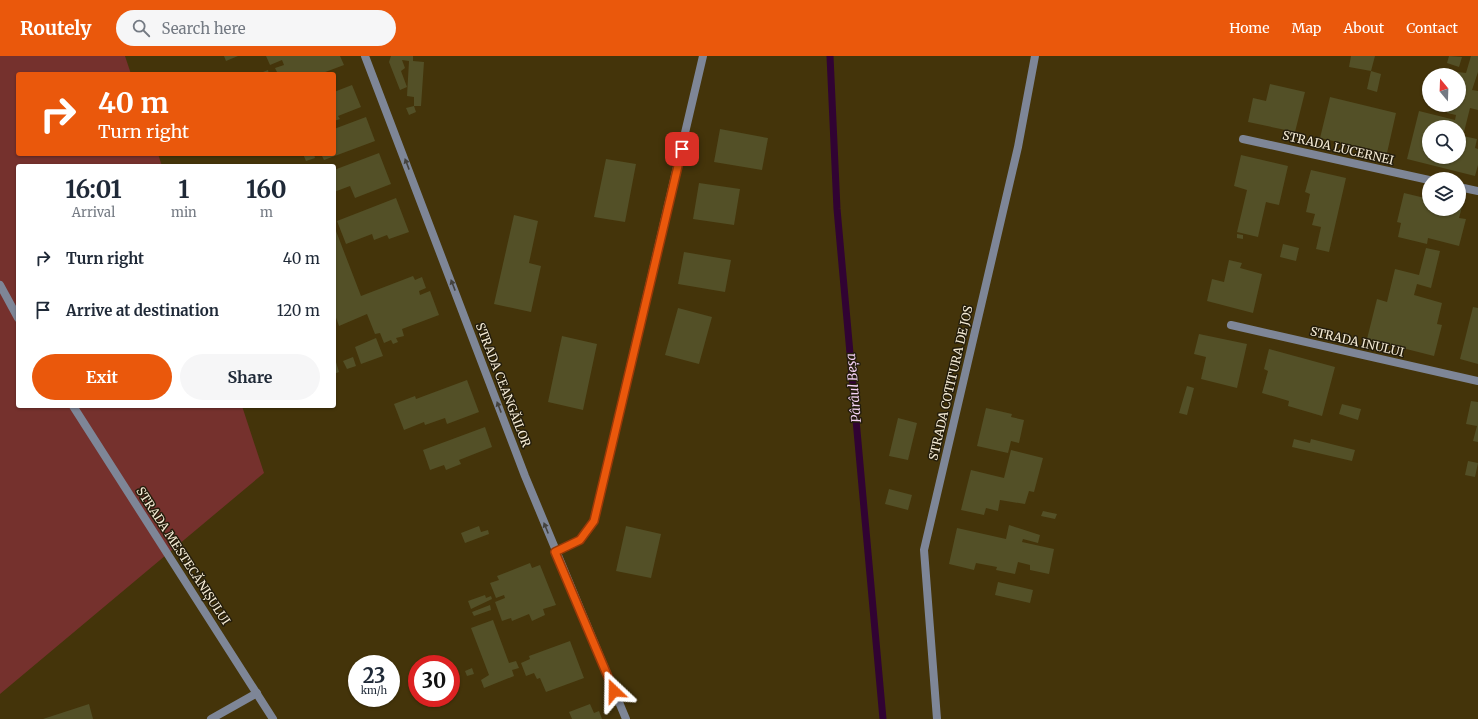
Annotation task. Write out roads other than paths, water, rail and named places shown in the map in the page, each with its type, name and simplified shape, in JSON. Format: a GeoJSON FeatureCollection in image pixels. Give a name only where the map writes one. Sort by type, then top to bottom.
{"type":"FeatureCollection","features":[{"type":"Feature","properties":{"kind":"street","name":"STRADA CEANGĂILOR"},"geometry":{"type":"LineString","coordinates":[[365,56],[555,552],[626,719]]}},
{"type":"Feature","properties":{"kind":"street"},"geometry":{"type":"LineString","coordinates":[[555,552],[580,540],[594,521],[704,56]]}},
{"type":"Feature","properties":{"kind":"street","name":"STRADA COTITURA DE JOS"},"geometry":{"type":"LineString","coordinates":[[937,719],[924,550],[1018,147],[1035,56]]}},
{"type":"Feature","properties":{"kind":"street","name":"STRADA LUCERNEI"},"geometry":{"type":"LineString","coordinates":[[1243,139],[1422,178]]}},
{"type":"Feature","properties":{"kind":"street"},"geometry":{"type":"LineString","coordinates":[[1466,188],[1478,191]]}},
{"type":"Feature","properties":{"kind":"street"},"geometry":{"type":"LineString","coordinates":[[0,285],[16,314]]}},
{"type":"Feature","properties":{"kind":"street","name":"STRADA INULUI"},"geometry":{"type":"LineString","coordinates":[[1231,326],[1478,381]]}},
{"type":"Feature","properties":{"kind":"street","name":"STRADA MESTECĂNIȘULUI"},"geometry":{"type":"LineString","coordinates":[[74,408],[273,719]]}},
{"type":"Feature","properties":{"kind":"street"},"geometry":{"type":"LineString","coordinates":[[211,719],[257,693]]}},
{"type":"Feature","properties":{"kind":"waterway","name":"Pârâul Beșa"},"geometry":{"type":"LineString","coordinates":[[830,56],[837,209],[883,719]]}}]}
